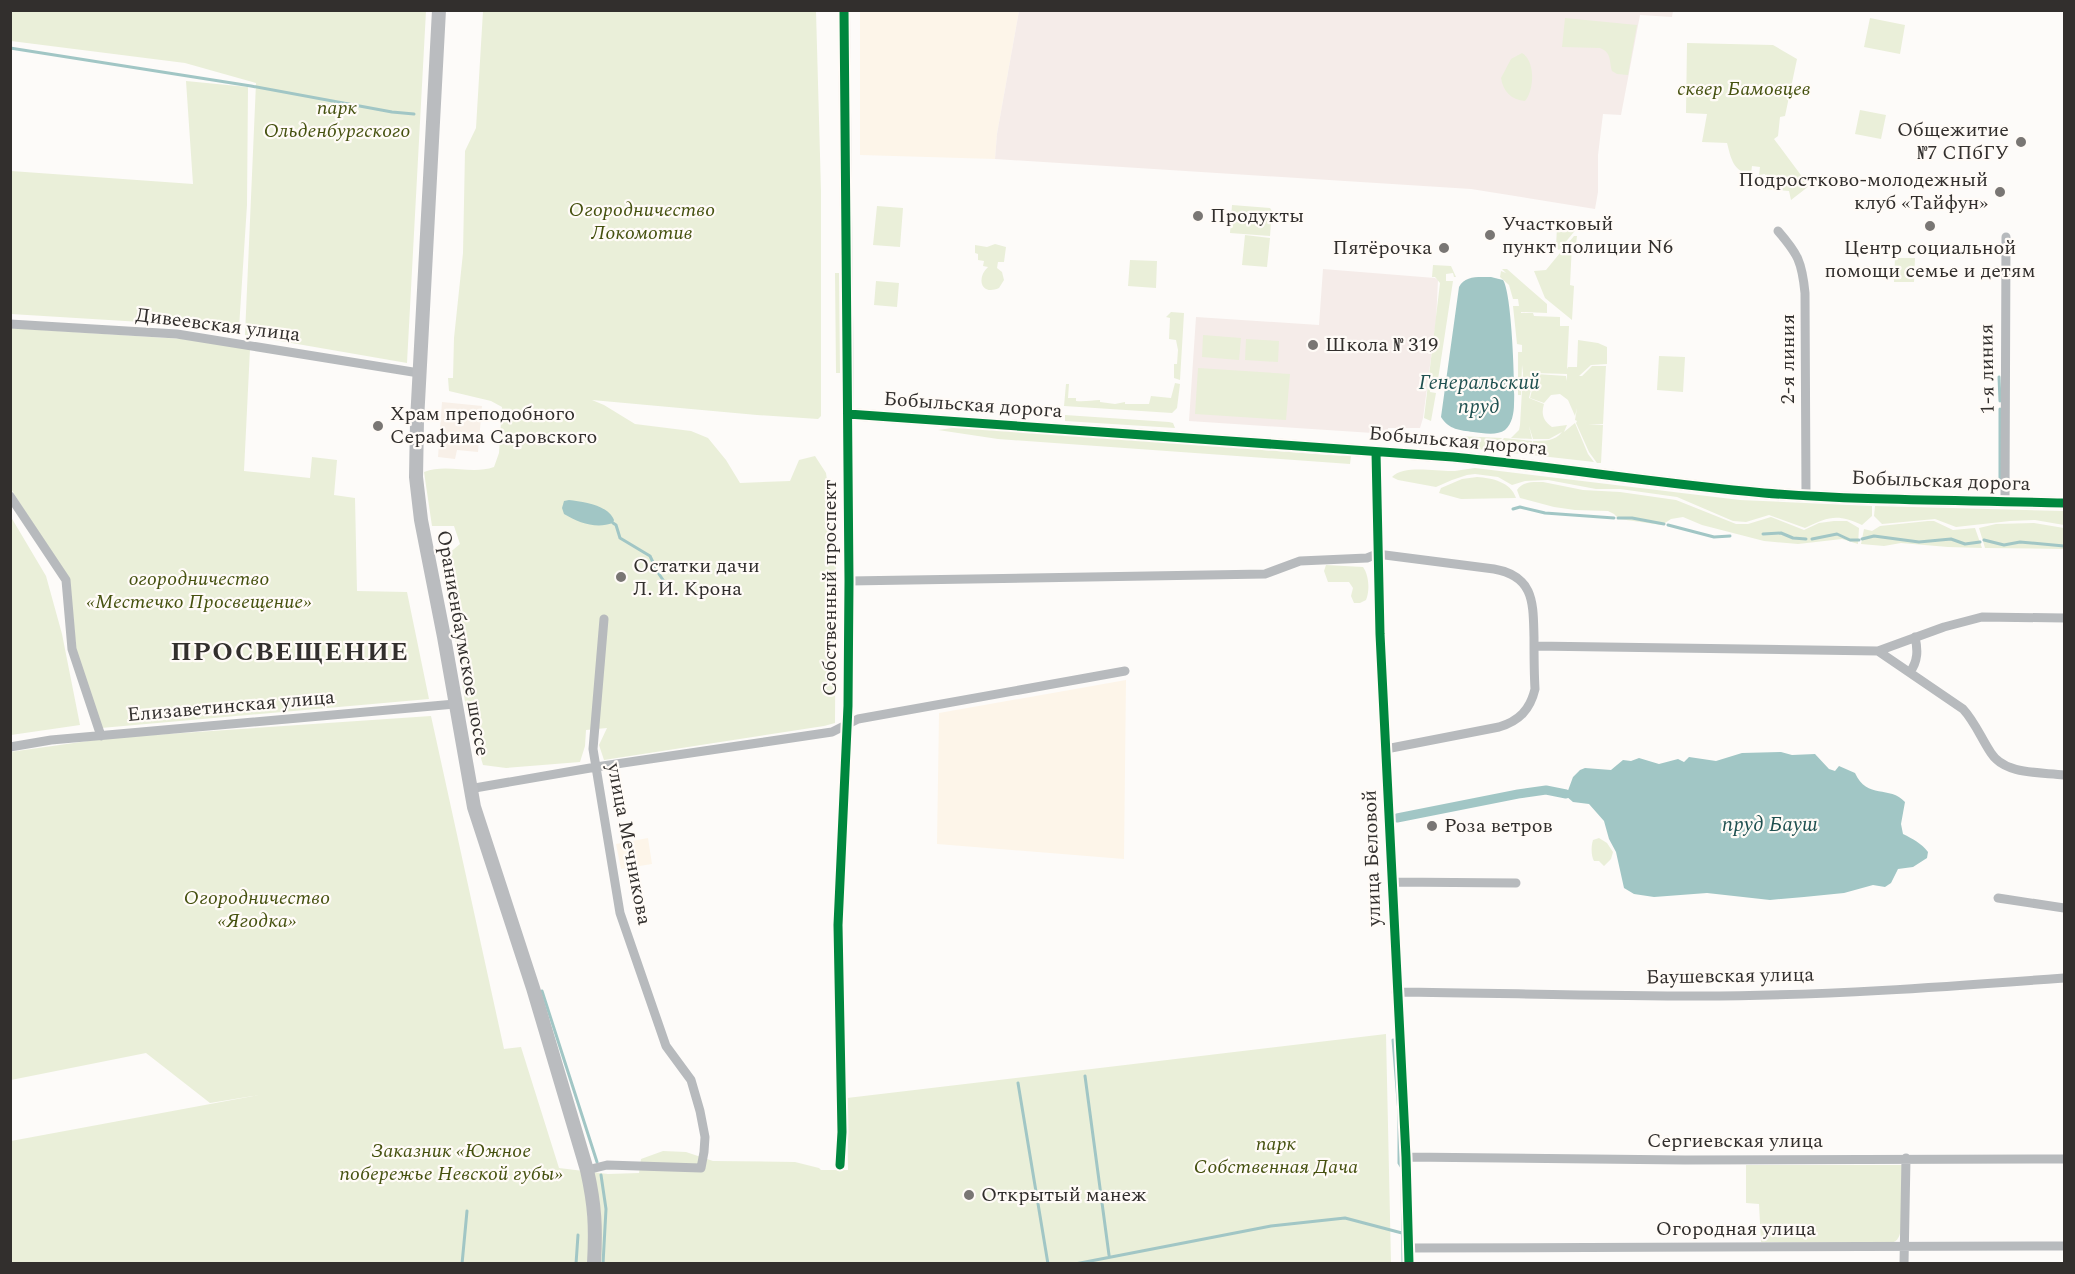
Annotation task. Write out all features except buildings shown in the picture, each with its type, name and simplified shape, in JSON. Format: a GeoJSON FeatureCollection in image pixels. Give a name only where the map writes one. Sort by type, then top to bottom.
{"type":"FeatureCollection","features":[{"type":"Feature","properties":{"kind":"main road","name":"Ораниенбаумское шоссе"},"geometry":{"type":"LineString","coordinates":[[439,10],[419,373],[416,455],[418,499],[469,789],[533,988],[587,1170],[594,1200],[596,1225],[594,1263]]}},
{"type":"Feature","properties":{"kind":"street","name":"Собственный проспект"},"geometry":{"type":"LineString","coordinates":[[840,1165],[842,1132],[838,925],[847,725],[849,581],[844,10]]}},
{"type":"Feature","properties":{"kind":"street","name":"2-я линия"},"geometry":{"type":"LineString","coordinates":[[1778,231],[1796,252],[1803,274],[1806,495]]}},
{"type":"Feature","properties":{"kind":"street","name":"1-я линия"},"geometry":{"type":"LineString","coordinates":[[2005,501],[2006,237]]}},
{"type":"Feature","properties":{"kind":"street","name":"Дивеевская улица"},"geometry":{"type":"LineString","coordinates":[[10,324],[177,334],[419,373]]}},
{"type":"Feature","properties":{"kind":"street","name":"Бобыльская дорога"},"geometry":{"type":"LineString","coordinates":[[848,414],[1514,463],[1660,482],[1806,495],[2064,503]]}},
{"type":"Feature","properties":{"kind":"street","name":"улица Беловой"},"geometry":{"type":"LineString","coordinates":[[1376,452],[1377,554],[1409,1263]]}},
{"type":"Feature","properties":{"kind":"street"},"geometry":{"type":"LineString","coordinates":[[10,496],[66,580],[72,649],[100,736]]}},
{"type":"Feature","properties":{"kind":"street"},"geometry":{"type":"LineString","coordinates":[[849,581],[1265,574],[1300,561],[1367,558],[1377,554],[1494,569],[1510,573],[1524,583],[1532,598],[1535,689],[1533,698],[1522,717],[1499,727],[1386,749]]}},
{"type":"Feature","properties":{"kind":"street"},"geometry":{"type":"LineString","coordinates":[[1534,646],[1878,651],[1967,619],[1982,617],[2064,618]]}},
{"type":"Feature","properties":{"kind":"street","name":"улица Мечникова"},"geometry":{"type":"LineString","coordinates":[[587,1170],[607,1165],[700,1168],[705,1137],[691,1080],[666,1046],[620,913],[592,749],[604,619]]}},
{"type":"Feature","properties":{"kind":"street"},"geometry":{"type":"LineString","coordinates":[[1910,672],[1916,664],[1918,648],[1915,637]]}},
{"type":"Feature","properties":{"kind":"street"},"geometry":{"type":"LineString","coordinates":[[1878,651],[1963,709],[1971,717],[1992,755],[1998,761],[2019,770],[2064,775]]}},
{"type":"Feature","properties":{"kind":"street"},"geometry":{"type":"LineString","coordinates":[[469,789],[596,767],[832,732],[858,719],[1125,671]]}},
{"type":"Feature","properties":{"kind":"street","name":"Елизаветинская улица"},"geometry":{"type":"LineString","coordinates":[[10,747],[51,740],[455,704]]}},
{"type":"Feature","properties":{"kind":"street"},"geometry":{"type":"LineString","coordinates":[[1391,882],[1516,883]]}},
{"type":"Feature","properties":{"kind":"street"},"geometry":{"type":"LineString","coordinates":[[1998,898],[2064,908]]}},
{"type":"Feature","properties":{"kind":"street","name":"Баушевская улица"},"geometry":{"type":"LineString","coordinates":[[1396,992],[1768,995],[1881,991],[2064,978]]}},
{"type":"Feature","properties":{"kind":"street","name":"Сергиевская улица"},"geometry":{"type":"LineString","coordinates":[[1406,1157],[1668,1160],[2064,1159]]}},
{"type":"Feature","properties":{"kind":"street"},"geometry":{"type":"LineString","coordinates":[[1904,1263],[1906,1158]]}},
{"type":"Feature","properties":{"kind":"street","name":"Огородная улица"},"geometry":{"type":"LineString","coordinates":[[1408,1248],[2064,1246]]}},
{"type":"Feature","properties":{"kind":"shaded area"},"geometry":{"type":"Polygon","coordinates":[[[860,11],[1019,11],[997,134],[995,159],[860,155],[860,11]]]}},
{"type":"Feature","properties":{"kind":"shaded area"},"geometry":{"type":"Polygon","coordinates":[[[1019,11],[1673,11],[1672,17],[1640,15],[1621,115],[1603,114],[1595,209],[1471,189],[995,159],[997,134],[1019,11]]]}},
{"type":"Feature","properties":{"kind":"shaded area","name":"Школа № 319"},"geometry":{"type":"Polygon","coordinates":[[[1323,269],[1438,280],[1436,321],[1420,428],[1388,428],[1388,434],[1189,421],[1196,317],[1319,325],[1323,269]]]}},
{"type":"Feature","properties":{"kind":"shaded area"},"geometry":{"type":"Polygon","coordinates":[[[442,402],[482,406],[478,452],[457,450],[455,459],[438,457],[442,402]]]}},
{"type":"Feature","properties":{"kind":"shaded area"},"geometry":{"type":"Polygon","coordinates":[[[1126,680],[1124,859],[937,844],[939,713],[1126,680]]]}},
{"type":"Feature","properties":{"kind":"shaded area"},"geometry":{"type":"Polygon","coordinates":[[[648,838],[652,864],[621,869],[616,844],[648,838]]]}},
{"type":"Feature","properties":{"kind":"green space","name":"парк Ольденбургского"},"geometry":{"type":"Polygon","coordinates":[[[11,10],[426,11],[407,363],[245,335],[256,83],[185,63],[11,41],[11,10]]]}},
{"type":"Feature","properties":{"kind":"green space","name":"Огородничество Локомотив"},"geometry":{"type":"Polygon","coordinates":[[[483,11],[816,11],[821,191],[821,416],[818,419],[757,415],[592,400],[635,424],[691,431],[708,438],[726,460],[740,483],[790,481],[799,460],[815,456],[826,473],[836,542],[835,723],[604,760],[599,745],[607,728],[586,730],[585,746],[580,762],[506,768],[483,765],[466,708],[442,559],[460,544],[454,526],[432,526],[424,472],[494,467],[499,453],[502,407],[491,401],[449,391],[448,378],[453,378],[454,338],[463,253],[465,151],[476,128],[483,11]]]}},
{"type":"Feature","properties":{"kind":"green space"},"geometry":{"type":"Polygon","coordinates":[[[1565,18],[1637,25],[1628,75],[1612,71],[1608,55],[1600,48],[1562,47],[1565,18]]]}},
{"type":"Feature","properties":{"kind":"green space"},"geometry":{"type":"Polygon","coordinates":[[[1870,18],[1905,25],[1900,54],[1864,47],[1870,18]]]}},
{"type":"Feature","properties":{"kind":"green space","name":"сквер Бамовцев"},"geometry":{"type":"Polygon","coordinates":[[[1687,43],[1773,45],[1797,59],[1785,116],[1780,117],[1778,136],[1774,139],[1809,186],[1791,200],[1789,191],[1764,189],[1765,174],[1759,175],[1760,167],[1752,166],[1751,174],[1740,170],[1732,159],[1727,143],[1702,142],[1707,114],[1686,113],[1687,43]]]}},
{"type":"Feature","properties":{"kind":"green space"},"geometry":{"type":"Polygon","coordinates":[[[1522,53],[1530,62],[1532,76],[1532,84],[1525,101],[1508,94],[1501,78],[1511,59],[1522,53]]]}},
{"type":"Feature","properties":{"kind":"green space"},"geometry":{"type":"Polygon","coordinates":[[[186,81],[248,87],[247,205],[239,328],[11,314],[11,171],[193,184],[186,81]]]}},
{"type":"Feature","properties":{"kind":"green space"},"geometry":{"type":"Polygon","coordinates":[[[1860,110],[1886,115],[1881,139],[1855,134],[1860,110]]]}},
{"type":"Feature","properties":{"kind":"green space"},"geometry":{"type":"Polygon","coordinates":[[[1232,205],[1270,208],[1272,211],[1270,236],[1230,233],[1232,205]]]}},
{"type":"Feature","properties":{"kind":"green space"},"geometry":{"type":"Polygon","coordinates":[[[877,206],[903,208],[900,247],[873,245],[877,206]]]}},
{"type":"Feature","properties":{"kind":"green space"},"geometry":{"type":"Polygon","coordinates":[[[1562,220],[1576,222],[1578,227],[1559,250],[1556,248],[1557,226],[1561,226],[1562,220]]]}},
{"type":"Feature","properties":{"kind":"green space"},"geometry":{"type":"Polygon","coordinates":[[[1245,235],[1270,238],[1267,267],[1242,265],[1245,235]]]}},
{"type":"Feature","properties":{"kind":"green space"},"geometry":{"type":"Polygon","coordinates":[[[1574,236],[1577,236],[1576,244],[1572,244],[1570,285],[1574,286],[1572,320],[1545,298],[1534,271],[1546,270],[1574,236]]]}},
{"type":"Feature","properties":{"kind":"green space"},"geometry":{"type":"Polygon","coordinates":[[[995,244],[1006,247],[1004,262],[998,262],[997,268],[1002,272],[1004,280],[999,288],[988,290],[984,288],[981,281],[988,267],[983,266],[984,261],[978,260],[975,245],[987,247],[995,244]]]}},
{"type":"Feature","properties":{"kind":"green space"},"geometry":{"type":"Polygon","coordinates":[[[1895,258],[1915,258],[1914,282],[1894,282],[1895,258]]]}},
{"type":"Feature","properties":{"kind":"green space"},"geometry":{"type":"Polygon","coordinates":[[[1130,260],[1157,261],[1156,288],[1128,286],[1130,260]]]}},
{"type":"Feature","properties":{"kind":"green space"},"geometry":{"type":"Polygon","coordinates":[[[1433,265],[1451,266],[1456,277],[1453,273],[1446,274],[1446,281],[1453,281],[1437,386],[1431,385],[1430,392],[1436,393],[1431,421],[1424,418],[1440,283],[1432,277],[1433,265]]]}},
{"type":"Feature","properties":{"kind":"green space"},"geometry":{"type":"Polygon","coordinates":[[[1502,269],[1507,269],[1547,304],[1547,313],[1521,313],[1560,317],[1560,326],[1569,326],[1567,369],[1577,367],[1578,340],[1607,347],[1607,364],[1591,365],[1579,376],[1582,376],[1592,366],[1606,366],[1603,424],[1588,424],[1603,425],[1601,463],[1597,463],[1589,452],[1576,423],[1577,408],[1575,416],[1568,400],[1560,394],[1551,395],[1544,403],[1530,398],[1536,374],[1566,376],[1567,381],[1567,374],[1535,373],[1529,398],[1544,404],[1544,417],[1552,427],[1567,425],[1564,432],[1575,423],[1588,454],[1594,462],[1532,455],[1533,441],[1553,439],[1562,432],[1549,439],[1533,439],[1529,426],[1532,439],[1511,438],[1519,430],[1520,425],[1523,373],[1522,365],[1521,395],[1518,395],[1518,352],[1522,352],[1522,345],[1517,344],[1513,306],[1519,306],[1518,299],[1513,299],[1509,285],[1500,277],[1501,271],[1506,273],[1502,269]]]}},
{"type":"Feature","properties":{"kind":"green space"},"geometry":{"type":"Polygon","coordinates":[[[835,273],[839,273],[840,373],[836,373],[835,273]]]}},
{"type":"Feature","properties":{"kind":"green space"},"geometry":{"type":"Polygon","coordinates":[[[876,281],[899,283],[897,307],[874,305],[876,281]]]}},
{"type":"Feature","properties":{"kind":"green space"},"geometry":{"type":"Polygon","coordinates":[[[1171,312],[1184,313],[1180,380],[1174,378],[1174,364],[1177,364],[1178,350],[1176,340],[1169,339],[1170,318],[1166,317],[1171,312]]]}},
{"type":"Feature","properties":{"kind":"green space","name":"огородничество «Местечко Просвещение»"},"geometry":{"type":"Polygon","coordinates":[[[10,328],[183,339],[250,349],[244,471],[310,478],[312,457],[337,460],[334,495],[355,498],[357,591],[407,592],[429,699],[101,728],[76,649],[70,582],[11,489],[10,328]]]}},
{"type":"Feature","properties":{"kind":"green space"},"geometry":{"type":"Polygon","coordinates":[[[1203,335],[1241,338],[1239,360],[1202,357],[1203,335]]]}},
{"type":"Feature","properties":{"kind":"green space"},"geometry":{"type":"Polygon","coordinates":[[[1246,339],[1279,341],[1278,362],[1245,360],[1246,339]]]}},
{"type":"Feature","properties":{"kind":"green space"},"geometry":{"type":"Polygon","coordinates":[[[1659,356],[1685,357],[1683,392],[1657,390],[1659,356]]]}},
{"type":"Feature","properties":{"kind":"green space"},"geometry":{"type":"Polygon","coordinates":[[[1198,368],[1290,374],[1286,420],[1195,414],[1198,368]]]}},
{"type":"Feature","properties":{"kind":"green space"},"geometry":{"type":"Polygon","coordinates":[[[1175,383],[1180,384],[1177,408],[1172,413],[1064,406],[1066,384],[1069,384],[1068,398],[1076,398],[1076,401],[1100,400],[1100,402],[1115,404],[1125,402],[1125,404],[1149,404],[1151,396],[1171,398],[1175,383]]]}},
{"type":"Feature","properties":{"kind":"green space"},"geometry":{"type":"Polygon","coordinates":[[[1065,415],[1169,422],[1173,423],[1175,428],[1065,421],[1065,415]]]}},
{"type":"Feature","properties":{"kind":"green space"},"geometry":{"type":"Polygon","coordinates":[[[959,427],[1351,456],[1350,464],[998,439],[938,430],[959,427]]]}},
{"type":"Feature","properties":{"kind":"green space"},"geometry":{"type":"Polygon","coordinates":[[[1457,436],[1502,438],[1491,450],[1459,448],[1457,436]]]}},
{"type":"Feature","properties":{"kind":"green space"},"geometry":{"type":"Polygon","coordinates":[[[1504,438],[1532,441],[1532,455],[1493,451],[1504,438]]]}},
{"type":"Feature","properties":{"kind":"green space"},"geometry":{"type":"Polygon","coordinates":[[[1475,468],[1740,500],[1872,506],[1872,516],[1862,525],[1846,519],[1833,518],[1805,528],[1769,515],[1746,522],[1733,521],[1677,497],[1620,489],[1596,489],[1548,480],[1525,481],[1512,485],[1498,477],[1475,474],[1436,487],[1392,477],[1397,473],[1413,470],[1455,471],[1475,468]]]}},
{"type":"Feature","properties":{"kind":"green space"},"geometry":{"type":"Polygon","coordinates":[[[1477,477],[1495,480],[1505,485],[1510,488],[1516,498],[1461,499],[1439,493],[1441,488],[1462,479],[1477,477]]]}},
{"type":"Feature","properties":{"kind":"green space"},"geometry":{"type":"Polygon","coordinates":[[[1543,482],[1583,490],[1620,492],[1676,500],[1736,524],[1748,524],[1771,517],[1804,530],[1819,523],[1847,521],[1859,528],[1858,544],[1842,539],[1798,544],[1764,541],[1702,525],[1683,517],[1671,519],[1662,525],[1619,519],[1608,511],[1554,507],[1520,498],[1517,490],[1522,485],[1543,482]]]}},
{"type":"Feature","properties":{"kind":"green space"},"geometry":{"type":"Polygon","coordinates":[[[1875,506],[2064,511],[2064,525],[2035,520],[1956,527],[1935,519],[1882,524],[1874,516],[1875,506]]]}},
{"type":"Feature","properties":{"kind":"green space"},"geometry":{"type":"Polygon","coordinates":[[[11,517],[46,576],[62,634],[80,725],[11,735],[11,517]]]}},
{"type":"Feature","properties":{"kind":"green space"},"geometry":{"type":"Polygon","coordinates":[[[1934,521],[1953,530],[1975,528],[1982,548],[1901,543],[1884,546],[1861,544],[1864,529],[1872,531],[1880,526],[1934,521]]]}},
{"type":"Feature","properties":{"kind":"green space"},"geometry":{"type":"Polygon","coordinates":[[[2034,523],[2064,528],[2064,549],[1985,548],[1979,528],[1996,524],[2034,523]]]}},
{"type":"Feature","properties":{"kind":"green space"},"geometry":{"type":"Polygon","coordinates":[[[1326,565],[1363,567],[1368,583],[1366,600],[1354,603],[1351,596],[1353,588],[1349,582],[1328,582],[1324,571],[1326,565]]]}},
{"type":"Feature","properties":{"kind":"green space"},"geometry":{"type":"Polygon","coordinates":[[[431,716],[504,1049],[521,1047],[559,1168],[608,1174],[639,1173],[641,1159],[663,1151],[686,1152],[713,1161],[795,1162],[821,1170],[848,1170],[847,1098],[1386,1034],[1391,1263],[11,1263],[11,1141],[259,1095],[210,1103],[146,1053],[11,1080],[10,752],[109,738],[431,716]]]}},
{"type":"Feature","properties":{"kind":"green space"},"geometry":{"type":"Polygon","coordinates":[[[1599,838],[1607,843],[1613,852],[1611,859],[1604,866],[1599,861],[1594,861],[1592,856],[1593,840],[1599,838]]]}},
{"type":"Feature","properties":{"kind":"green space"},"geometry":{"type":"Polygon","coordinates":[[[1746,1165],[1902,1165],[1901,1229],[1898,1238],[1887,1243],[1761,1242],[1759,1204],[1746,1203],[1746,1165]]]}},
{"type":"Feature","properties":{"kind":"water","name":"Генеральский пруд"},"geometry":{"type":"Polygon","coordinates":[[[1491,277],[1503,280],[1509,302],[1514,411],[1505,430],[1489,434],[1455,429],[1441,417],[1459,287],[1465,280],[1491,277]]]}},
{"type":"Feature","properties":{"kind":"water"},"geometry":{"type":"Polygon","coordinates":[[[564,501],[588,503],[607,511],[614,520],[613,523],[594,525],[564,514],[562,508],[564,501]]]}},
{"type":"Feature","properties":{"kind":"water","name":"пруд Бауш"},"geometry":{"type":"Polygon","coordinates":[[[1781,752],[1792,755],[1815,754],[1829,769],[1835,771],[1839,766],[1855,773],[1866,787],[1899,797],[1905,802],[1901,824],[1903,834],[1928,852],[1927,858],[1913,867],[1898,869],[1891,883],[1885,887],[1873,885],[1844,893],[1770,900],[1707,893],[1654,897],[1634,894],[1624,888],[1616,852],[1609,839],[1604,821],[1589,804],[1573,802],[1566,796],[1573,777],[1580,770],[1585,768],[1611,770],[1623,760],[1631,761],[1639,758],[1659,764],[1678,759],[1684,762],[1689,757],[1716,761],[1742,753],[1781,752]]]}},
{"type":"Feature","properties":{"kind":"waterway"},"geometry":{"type":"LineString","coordinates":[[10,48],[414,114]]}},
{"type":"Feature","properties":{"kind":"waterway"},"geometry":{"type":"LineString","coordinates":[[1999,377],[2000,401]]}},
{"type":"Feature","properties":{"kind":"waterway"},"geometry":{"type":"LineString","coordinates":[[2000,409],[2000,478]]}},
{"type":"Feature","properties":{"kind":"waterway"},"geometry":{"type":"LineString","coordinates":[[1513,509],[1520,507],[1545,513],[1614,518]]}},
{"type":"Feature","properties":{"kind":"waterway"},"geometry":{"type":"LineString","coordinates":[[1618,518],[1632,518],[1664,524]]}},
{"type":"Feature","properties":{"kind":"waterway"},"geometry":{"type":"LineString","coordinates":[[613,523],[616,525],[620,538],[650,556],[667,586]]}},
{"type":"Feature","properties":{"kind":"waterway"},"geometry":{"type":"LineString","coordinates":[[1668,525],[1714,537],[1730,536]]}},
{"type":"Feature","properties":{"kind":"waterway"},"geometry":{"type":"LineString","coordinates":[[1763,534],[1781,533],[1793,538],[1806,539]]}},
{"type":"Feature","properties":{"kind":"waterway"},"geometry":{"type":"LineString","coordinates":[[1812,539],[1837,534],[1850,540],[1859,540]]}},
{"type":"Feature","properties":{"kind":"waterway"},"geometry":{"type":"LineString","coordinates":[[1862,539],[1874,536],[1919,542],[1951,539],[1965,544],[1980,542]]}},
{"type":"Feature","properties":{"kind":"waterway"},"geometry":{"type":"LineString","coordinates":[[1984,540],[2004,545],[2020,542],[2064,546]]}},
{"type":"Feature","properties":{"kind":"waterway"},"geometry":{"type":"LineString","coordinates":[[1397,818],[1546,790],[1566,794]]}},
{"type":"Feature","properties":{"kind":"waterway"},"geometry":{"type":"LineString","coordinates":[[542,991],[597,1162]]}},
{"type":"Feature","properties":{"kind":"waterway"},"geometry":{"type":"LineString","coordinates":[[1393,1040],[1399,1113],[1399,1163],[1402,1168],[1403,1264]]}},
{"type":"Feature","properties":{"kind":"waterway"},"geometry":{"type":"LineString","coordinates":[[1085,1076],[1109,1255]]}},
{"type":"Feature","properties":{"kind":"waterway"},"geometry":{"type":"LineString","coordinates":[[1018,1083],[1048,1264]]}},
{"type":"Feature","properties":{"kind":"waterway"},"geometry":{"type":"LineString","coordinates":[[601,1175],[606,1209],[603,1264]]}},
{"type":"Feature","properties":{"kind":"waterway"},"geometry":{"type":"LineString","coordinates":[[462,1264],[467,1211]]}},
{"type":"Feature","properties":{"kind":"waterway"},"geometry":{"type":"LineString","coordinates":[[1075,1264],[1271,1226],[1345,1218],[1402,1233]]}},
{"type":"Feature","properties":{"kind":"waterway"},"geometry":{"type":"LineString","coordinates":[[576,1264],[578,1235]]}},
{"type":"Feature","properties":{"kind":"cycle path"},"geometry":{"type":"LineString","coordinates":[[840,1165],[842,1132],[838,925],[848,706],[849,581],[844,10]]}},
{"type":"Feature","properties":{"kind":"cycle path"},"geometry":{"type":"LineString","coordinates":[[848,414],[1453,457],[1686,485],[1802,496],[2064,503]]}},
{"type":"Feature","properties":{"kind":"cycle path"},"geometry":{"type":"LineString","coordinates":[[1376,452],[1380,634],[1406,1157],[1409,1264]]}},
{"type":"Feature","properties":{"kind":"place","name":"Общежитие №7 СПбГУ"},"geometry":{"type":"Point","coordinates":[2021,142]}},
{"type":"Feature","properties":{"kind":"place","name":"Подростково-молодежный клуб «Тайфун»"},"geometry":{"type":"Point","coordinates":[2000,192]}},
{"type":"Feature","properties":{"kind":"place","name":"Продукты"},"geometry":{"type":"Point","coordinates":[1198,216]}},
{"type":"Feature","properties":{"kind":"place","name":"Центр социальной помощи семье и детям"},"geometry":{"type":"Point","coordinates":[1930,226]}},
{"type":"Feature","properties":{"kind":"place","name":"Участковый пункт полиции N6"},"geometry":{"type":"Point","coordinates":[1490,235]}},
{"type":"Feature","properties":{"kind":"place","name":"Пятёрочка"},"geometry":{"type":"Point","coordinates":[1444,248]}},
{"type":"Feature","properties":{"kind":"place","name":"Школа № 319"},"geometry":{"type":"Point","coordinates":[1313,345]}},
{"type":"Feature","properties":{"kind":"place","name":"Храм преподобного Серафима Саровского"},"geometry":{"type":"Point","coordinates":[378,426]}},
{"type":"Feature","properties":{"kind":"place","name":"Остатки дачи Л. И. Крона"},"geometry":{"type":"Point","coordinates":[621,577]}},
{"type":"Feature","properties":{"kind":"place","name":"Роза ветров"},"geometry":{"type":"Point","coordinates":[1432,826]}},
{"type":"Feature","properties":{"kind":"place","name":"Открытый манеж"},"geometry":{"type":"Point","coordinates":[969,1195]}},
{"type":"Feature","properties":{"kind":"district","name":"ПРОСВЕЩЕНИЕ"},"geometry":{"type":"Point","coordinates":[290,652]}},
{"type":"Feature","properties":{"kind":"park label","name":"Огородничество «Ягодка»"},"geometry":{"type":"Point","coordinates":[257,910]}},
{"type":"Feature","properties":{"kind":"park label","name":"парк Собственная Дача"},"geometry":{"type":"Point","coordinates":[1276,1156]}},
{"type":"Feature","properties":{"kind":"park label","name":"Заказник «Южное побережье Невской губы»"},"geometry":{"type":"Point","coordinates":[451,1162]}}]}
